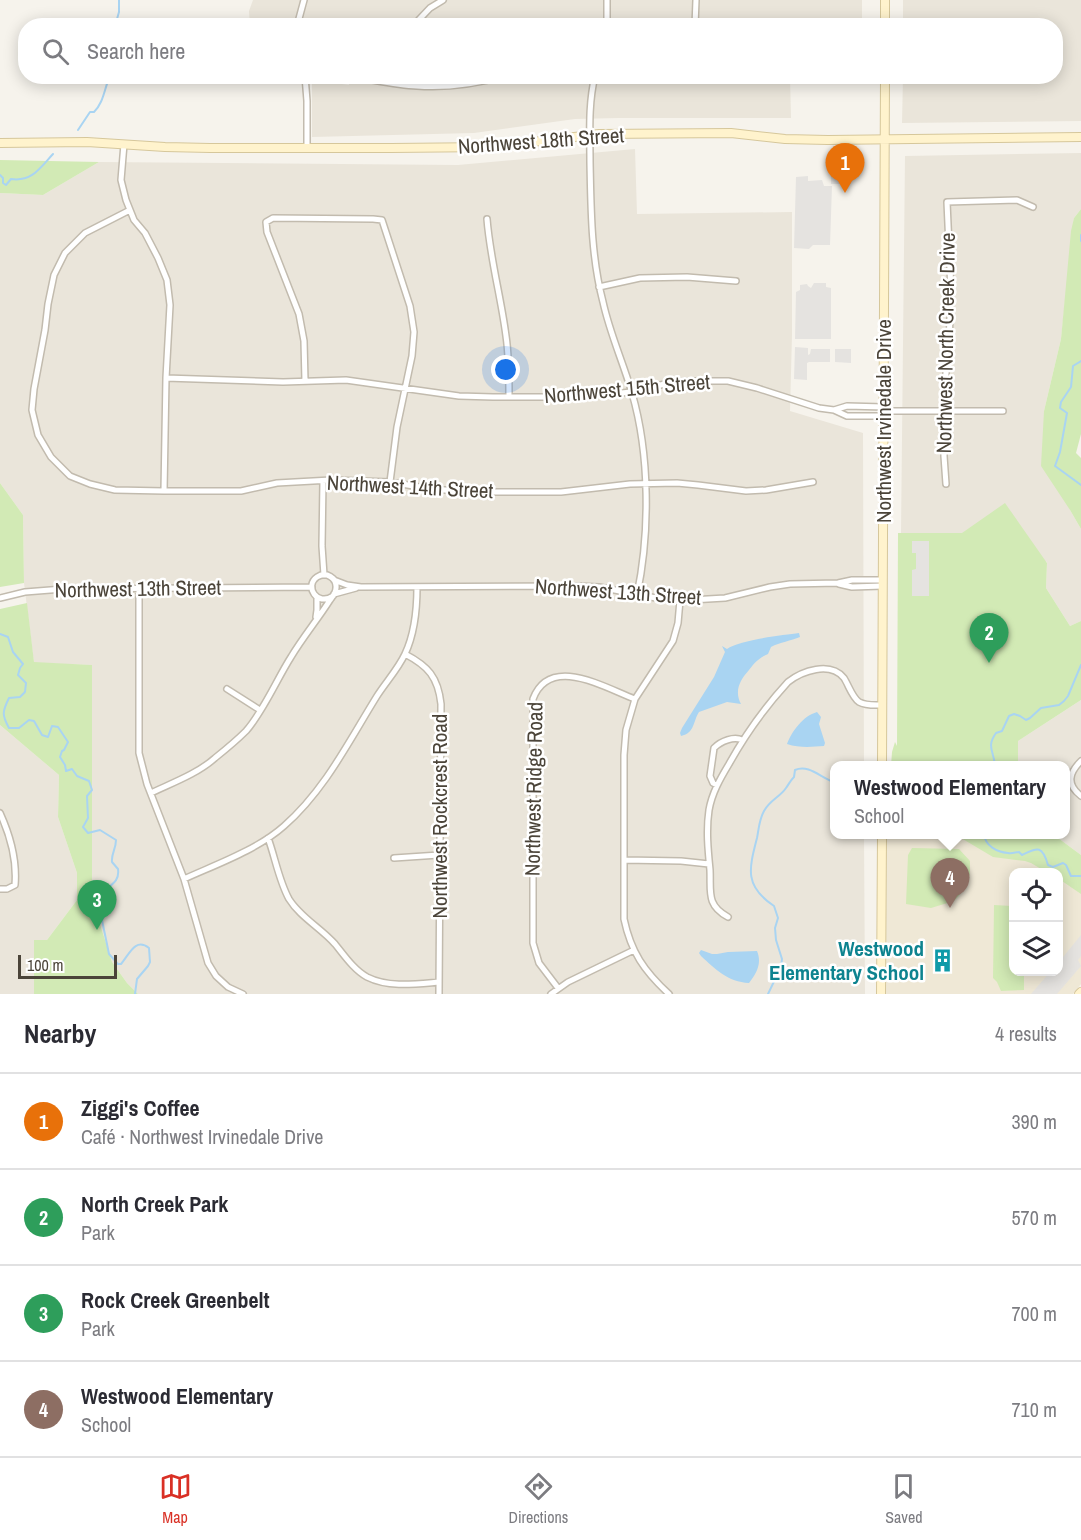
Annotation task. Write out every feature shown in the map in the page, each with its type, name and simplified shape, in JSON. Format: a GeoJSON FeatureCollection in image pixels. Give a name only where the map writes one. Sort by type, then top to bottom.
{"type":"FeatureCollection","features":[{"type":"Feature","properties":{"kind":"main road"},"geometry":{"type":"LineString","coordinates":[[885,0],[885,18]]}},
{"type":"Feature","properties":{"kind":"main road","name":"Northwest Irvinedale Drive"},"geometry":{"type":"LineString","coordinates":[[882,761],[885,84]]}},
{"type":"Feature","properties":{"kind":"main road","name":"Northwest 18th Street"},"geometry":{"type":"LineString","coordinates":[[0,143],[124,144],[187,148],[492,147],[590,135],[731,133],[785,139],[828,140],[1081,137]]}},
{"type":"Feature","properties":{"kind":"main road"},"geometry":{"type":"LineString","coordinates":[[881,994],[882,839]]}},
{"type":"Feature","properties":{"kind":"street"},"geometry":{"type":"LineString","coordinates":[[299,18],[304,0]]}},
{"type":"Feature","properties":{"kind":"street"},"geometry":{"type":"LineString","coordinates":[[421,18],[430,8],[443,0]]}},
{"type":"Feature","properties":{"kind":"street"},"geometry":{"type":"LineString","coordinates":[[607,0],[607,18]]}},
{"type":"Feature","properties":{"kind":"street"},"geometry":{"type":"LineString","coordinates":[[695,18],[696,0]]}},
{"type":"Feature","properties":{"kind":"street"},"geometry":{"type":"LineString","coordinates":[[306,84],[307,148]]}},
{"type":"Feature","properties":{"kind":"street"},"geometry":{"type":"LineString","coordinates":[[397,84],[444,86],[467,84]]}},
{"type":"Feature","properties":{"kind":"street"},"geometry":{"type":"LineString","coordinates":[[594,84],[590,103],[590,135],[591,218],[594,251],[599,287],[614,344],[631,392],[642,439],[645,548],[637,596]]}},
{"type":"Feature","properties":{"kind":"street"},"geometry":{"type":"LineString","coordinates":[[124,144],[121,180],[126,200],[134,220],[145,233],[158,258],[166,280],[170,305],[164,491]]}},
{"type":"Feature","properties":{"kind":"street","name":"Northwest North Creek Drive"},"geometry":{"type":"LineString","coordinates":[[946,484],[944,384],[951,317],[947,202],[1017,200],[1033,207]]}},
{"type":"Feature","properties":{"kind":"street","name":"Northwest 14th Street"},"geometry":{"type":"LineString","coordinates":[[130,210],[85,233],[65,253],[54,275],[34,389],[32,410],[38,435],[51,457],[70,476],[90,484],[115,490],[241,491],[277,483],[390,482],[431,489],[473,492],[561,492],[630,484],[698,484],[746,491],[813,482]]}},
{"type":"Feature","properties":{"kind":"street"},"geometry":{"type":"LineString","coordinates":[[305,381],[304,340],[299,314],[267,232],[266,222],[273,218],[382,220],[410,306],[414,332],[412,356],[397,427],[390,482]]}},
{"type":"Feature","properties":{"kind":"street"},"geometry":{"type":"LineString","coordinates":[[487,219],[506,336],[509,397]]}},
{"type":"Feature","properties":{"kind":"street"},"geometry":{"type":"LineString","coordinates":[[599,287],[640,278],[687,277],[736,281]]}},
{"type":"Feature","properties":{"kind":"street","name":"Northwest 15th Street"},"geometry":{"type":"LineString","coordinates":[[166,378],[283,382],[346,380],[459,396],[509,397],[584,397],[631,392],[674,382],[728,381],[819,408],[834,410],[847,416],[884,411],[1003,411]]}},
{"type":"Feature","properties":{"kind":"street"},"geometry":{"type":"LineString","coordinates":[[323,481],[324,575]]}},
{"type":"Feature","properties":{"kind":"street"},"geometry":{"type":"LineString","coordinates":[[151,793],[195,772],[214,760],[247,730],[289,659],[333,595],[336,586],[330,576],[324,575],[316,578],[312,587],[317,597],[327,599],[333,595]]}},
{"type":"Feature","properties":{"kind":"street","name":"Northwest 13th Street"},"geometry":{"type":"LineString","coordinates":[[334,580],[361,587],[578,586],[608,589],[637,596],[680,600],[725,598],[790,584],[838,583],[852,587],[883,583]]}},
{"type":"Feature","properties":{"kind":"street","name":"Northwest 13th Street"},"geometry":{"type":"LineString","coordinates":[[0,598],[25,592],[63,589],[312,587]]}},
{"type":"Feature","properties":{"kind":"street","name":"Northwest 13th Street"},"geometry":{"type":"LineString","coordinates":[[333,595],[361,587]]}},
{"type":"Feature","properties":{"kind":"street"},"geometry":{"type":"LineString","coordinates":[[184,879],[224,862],[268,838],[300,810],[330,774],[405,654],[417,610],[417,587]]}},
{"type":"Feature","properties":{"kind":"street"},"geometry":{"type":"LineString","coordinates":[[139,588],[139,753],[147,784],[184,879],[208,963],[216,976],[228,987],[243,994]]}},
{"type":"Feature","properties":{"kind":"street"},"geometry":{"type":"LineString","coordinates":[[315,621],[317,597]]}},
{"type":"Feature","properties":{"kind":"street"},"geometry":{"type":"LineString","coordinates":[[669,994],[644,967],[634,950],[624,919],[625,746],[626,730],[635,699],[673,641],[678,623],[680,600]]}},
{"type":"Feature","properties":{"kind":"street","name":"Northwest Rockcrest Road"},"geometry":{"type":"LineString","coordinates":[[405,654],[428,669],[440,692],[439,994]]}},
{"type":"Feature","properties":{"kind":"street"},"geometry":{"type":"LineString","coordinates":[[728,917],[717,910],[710,897],[709,811],[717,785],[742,740],[788,682],[811,670],[837,672],[858,701],[865,705],[883,705]]}},
{"type":"Feature","properties":{"kind":"street","name":"Northwest Ridge Road"},"geometry":{"type":"LineString","coordinates":[[558,988],[539,963],[532,943],[533,699],[545,682],[564,676],[592,681],[635,699]]}},
{"type":"Feature","properties":{"kind":"street"},"geometry":{"type":"LineString","coordinates":[[227,689],[260,710]]}},
{"type":"Feature","properties":{"kind":"street"},"geometry":{"type":"LineString","coordinates":[[717,785],[713,783],[710,776],[714,748],[720,743],[735,738],[742,740]]}},
{"type":"Feature","properties":{"kind":"street"},"geometry":{"type":"LineString","coordinates":[[1081,761],[1071,772],[1073,788],[1081,796]]}},
{"type":"Feature","properties":{"kind":"street"},"geometry":{"type":"LineString","coordinates":[[0,813],[8,831],[16,874],[15,885],[7,889],[0,889]]}},
{"type":"Feature","properties":{"kind":"street"},"geometry":{"type":"LineString","coordinates":[[268,838],[289,899],[365,976],[383,982],[410,984],[439,982]]}},
{"type":"Feature","properties":{"kind":"street"},"geometry":{"type":"LineString","coordinates":[[394,858],[440,855]]}},
{"type":"Feature","properties":{"kind":"street"},"geometry":{"type":"LineString","coordinates":[[624,860],[709,864]]}},
{"type":"Feature","properties":{"kind":"street"},"geometry":{"type":"LineString","coordinates":[[551,994],[558,988],[634,950]]}},
{"type":"Feature","properties":{"kind":"shaded area"},"geometry":{"type":"Polygon","coordinates":[[[253,0],[862,0],[862,18],[249,18],[249,11],[253,0]]]}},
{"type":"Feature","properties":{"kind":"shaded area"},"geometry":{"type":"Polygon","coordinates":[[[903,0],[1081,0],[1081,121],[902,123],[903,84],[1063,84],[1063,18],[903,18],[903,0]]]}},
{"type":"Feature","properties":{"kind":"shaded area"},"geometry":{"type":"Polygon","coordinates":[[[312,84],[790,84],[791,118],[575,119],[474,133],[312,137],[312,84]]]}},
{"type":"Feature","properties":{"kind":"shaded area"},"geometry":{"type":"Polygon","coordinates":[[[635,149],[637,214],[792,212],[790,411],[863,433],[864,761],[830,761],[830,839],[864,839],[865,994],[138,994],[112,962],[92,899],[92,665],[34,663],[24,583],[23,515],[0,483],[0,193],[43,195],[99,162],[458,165],[635,149]]]}},
{"type":"Feature","properties":{"kind":"shaded area"},"geometry":{"type":"Polygon","coordinates":[[[1081,153],[1081,209],[1074,218],[1061,339],[1044,411],[1070,510],[1081,529],[1081,621],[1070,626],[1046,588],[1047,562],[962,533],[901,533],[905,156],[1081,153]]]}},
{"type":"Feature","properties":{"kind":"shaded area"},"geometry":{"type":"Polygon","coordinates":[[[831,164],[851,164],[851,184],[831,184],[831,164]]]}},
{"type":"Feature","properties":{"kind":"shaded area"},"geometry":{"type":"Polygon","coordinates":[[[808,176],[808,181],[822,180],[824,186],[832,186],[830,245],[813,245],[809,249],[794,248],[796,177],[808,176]]]}},
{"type":"Feature","properties":{"kind":"shaded area"},"geometry":{"type":"Polygon","coordinates":[[[814,283],[826,283],[826,287],[831,288],[831,339],[795,339],[796,292],[800,290],[800,285],[807,284],[811,288],[814,283]]]}},
{"type":"Feature","properties":{"kind":"shaded area"},"geometry":{"type":"Polygon","coordinates":[[[795,347],[808,348],[808,355],[811,349],[830,349],[830,362],[809,362],[807,363],[807,380],[794,379],[795,347]]]}},
{"type":"Feature","properties":{"kind":"shaded area"},"geometry":{"type":"Polygon","coordinates":[[[835,349],[851,349],[851,363],[835,362],[835,349]]]}},
{"type":"Feature","properties":{"kind":"shaded area"},"geometry":{"type":"Polygon","coordinates":[[[912,541],[929,541],[929,596],[912,596],[912,570],[916,569],[916,553],[912,553],[912,541]]]}},
{"type":"Feature","properties":{"kind":"shaded area"},"geometry":{"type":"Polygon","coordinates":[[[1081,700],[1081,855],[1059,839],[1070,839],[1070,761],[1018,761],[1018,741],[1081,700]]]}},
{"type":"Feature","properties":{"kind":"shaded area"},"geometry":{"type":"Polygon","coordinates":[[[0,725],[59,775],[58,817],[77,873],[77,900],[47,940],[34,940],[34,994],[0,994],[0,725]]]}},
{"type":"Feature","properties":{"kind":"shaded area"},"geometry":{"type":"Polygon","coordinates":[[[886,839],[1009,839],[1048,868],[1009,868],[1009,976],[1063,976],[1063,879],[1081,893],[1081,984],[1073,994],[886,994],[886,839]]]}},
{"type":"Feature","properties":{"kind":"shaded area"},"geometry":{"type":"Polygon","coordinates":[[[1081,935],[1081,956],[1078,960],[1081,966],[1057,994],[1031,994],[1047,976],[1063,976],[1063,957],[1081,935]]]}},
{"type":"Feature","properties":{"kind":"green space"},"geometry":{"type":"Polygon","coordinates":[[[0,160],[99,162],[43,195],[0,193],[0,160]]]}},
{"type":"Feature","properties":{"kind":"green space"},"geometry":{"type":"Polygon","coordinates":[[[1081,209],[1081,434],[1076,453],[1081,458],[1081,529],[1041,466],[1044,411],[1061,339],[1071,231],[1074,218],[1081,209]]]}},
{"type":"Feature","properties":{"kind":"green space"},"geometry":{"type":"Polygon","coordinates":[[[0,483],[23,515],[24,583],[0,587],[0,483]]]}},
{"type":"Feature","properties":{"kind":"green space"},"geometry":{"type":"Polygon","coordinates":[[[1005,503],[1047,563],[1046,588],[1070,626],[1081,621],[1081,700],[1018,741],[1018,761],[891,761],[895,742],[897,746],[898,533],[962,533],[1005,503]]]}},
{"type":"Feature","properties":{"kind":"green space"},"geometry":{"type":"Polygon","coordinates":[[[27,603],[34,662],[92,665],[92,899],[112,962],[138,994],[34,994],[34,940],[47,940],[77,900],[77,873],[58,817],[59,775],[0,725],[0,609],[27,603]]]}},
{"type":"Feature","properties":{"kind":"green space"},"geometry":{"type":"Polygon","coordinates":[[[963,839],[1059,839],[1081,855],[1081,894],[1063,882],[1063,868],[1039,868],[1025,861],[993,857],[963,839]]]}},
{"type":"Feature","properties":{"kind":"green space"},"geometry":{"type":"Polygon","coordinates":[[[912,848],[959,849],[970,861],[970,874],[964,890],[954,901],[931,908],[906,904],[908,855],[912,848]]]}},
{"type":"Feature","properties":{"kind":"green space"},"geometry":{"type":"Polygon","coordinates":[[[994,905],[1009,906],[1009,976],[1024,976],[1024,990],[1001,991],[993,978],[994,905]]]}},
{"type":"Feature","properties":{"kind":"water"},"geometry":{"type":"Polygon","coordinates":[[[799,633],[800,637],[771,647],[768,654],[751,667],[739,686],[738,695],[741,704],[727,702],[699,712],[689,732],[681,736],[682,728],[714,677],[725,652],[722,646],[727,649],[751,641],[799,633]]]}},
{"type":"Feature","properties":{"kind":"water"},"geometry":{"type":"Polygon","coordinates":[[[817,712],[821,717],[819,724],[824,746],[801,747],[787,744],[799,725],[807,717],[817,712]]]}},
{"type":"Feature","properties":{"kind":"water"},"geometry":{"type":"Polygon","coordinates":[[[701,950],[712,954],[757,951],[758,968],[749,983],[741,982],[722,974],[711,966],[699,953],[701,950]]]}},
{"type":"Feature","properties":{"kind":"waterway"},"geometry":{"type":"LineString","coordinates":[[117,18],[119,0]]}},
{"type":"Feature","properties":{"kind":"waterway"},"geometry":{"type":"LineString","coordinates":[[78,130],[90,112],[94,112],[100,104],[107,84]]}},
{"type":"Feature","properties":{"kind":"waterway"},"geometry":{"type":"LineString","coordinates":[[0,175],[6,185],[11,179],[25,178],[40,169],[53,154]]}},
{"type":"Feature","properties":{"kind":"waterway"},"geometry":{"type":"LineString","coordinates":[[1081,235],[1081,241]]}},
{"type":"Feature","properties":{"kind":"waterway"},"geometry":{"type":"LineString","coordinates":[[1081,361],[1073,366],[1071,387],[1061,402],[1060,408],[1067,413],[1055,466],[1081,485]]}},
{"type":"Feature","properties":{"kind":"waterway"},"geometry":{"type":"LineString","coordinates":[[0,634],[8,637],[13,652],[23,664],[18,675],[26,683],[25,692],[20,697],[9,698],[5,707],[4,716],[9,728],[19,728],[29,720],[34,721],[42,735],[48,737],[52,726],[58,727],[68,742],[60,757],[66,771],[72,769],[77,776],[89,781],[92,790],[87,796],[88,818],[83,827],[88,833],[100,830],[116,840],[112,862],[118,869],[118,874],[116,881],[101,894],[104,910],[102,920],[109,954],[118,964],[121,964],[136,946],[144,945],[149,948],[150,962],[137,979],[135,994]]}},
{"type":"Feature","properties":{"kind":"waterway"},"geometry":{"type":"LineString","coordinates":[[994,761],[991,742],[996,733],[1002,731],[1009,716],[1014,714],[1026,720],[1041,708],[1059,705],[1068,696],[1081,665]]}},
{"type":"Feature","properties":{"kind":"waterway"},"geometry":{"type":"LineString","coordinates":[[768,994],[781,967],[782,959],[776,940],[775,928],[778,918],[774,906],[764,899],[753,884],[751,876],[752,859],[761,818],[766,807],[784,791],[794,777],[795,770],[810,770],[830,780]]}},
{"type":"Feature","properties":{"kind":"waterway"},"geometry":{"type":"LineString","coordinates":[[986,839],[996,850],[1004,852],[1019,852],[1022,855],[1035,850],[1041,851],[1048,865],[1053,867],[1063,863],[1071,876],[1081,876]]}},
{"type":"Feature","properties":{"kind":"place","name":"Ziggi's Coffee"},"geometry":{"type":"Point","coordinates":[845,193]}},
{"type":"Feature","properties":{"kind":"place","name":"North Creek Park"},"geometry":{"type":"Point","coordinates":[989,663]}},
{"type":"Feature","properties":{"kind":"place","name":"Westwood Elementary"},"geometry":{"type":"Point","coordinates":[950,908]}},
{"type":"Feature","properties":{"kind":"place","name":"Rock Creek Greenbelt"},"geometry":{"type":"Point","coordinates":[97,930]}},
{"type":"Feature","properties":{"kind":"place","name":"Westwood Elementary School"},"geometry":{"type":"Point","coordinates":[942,961]}}]}
